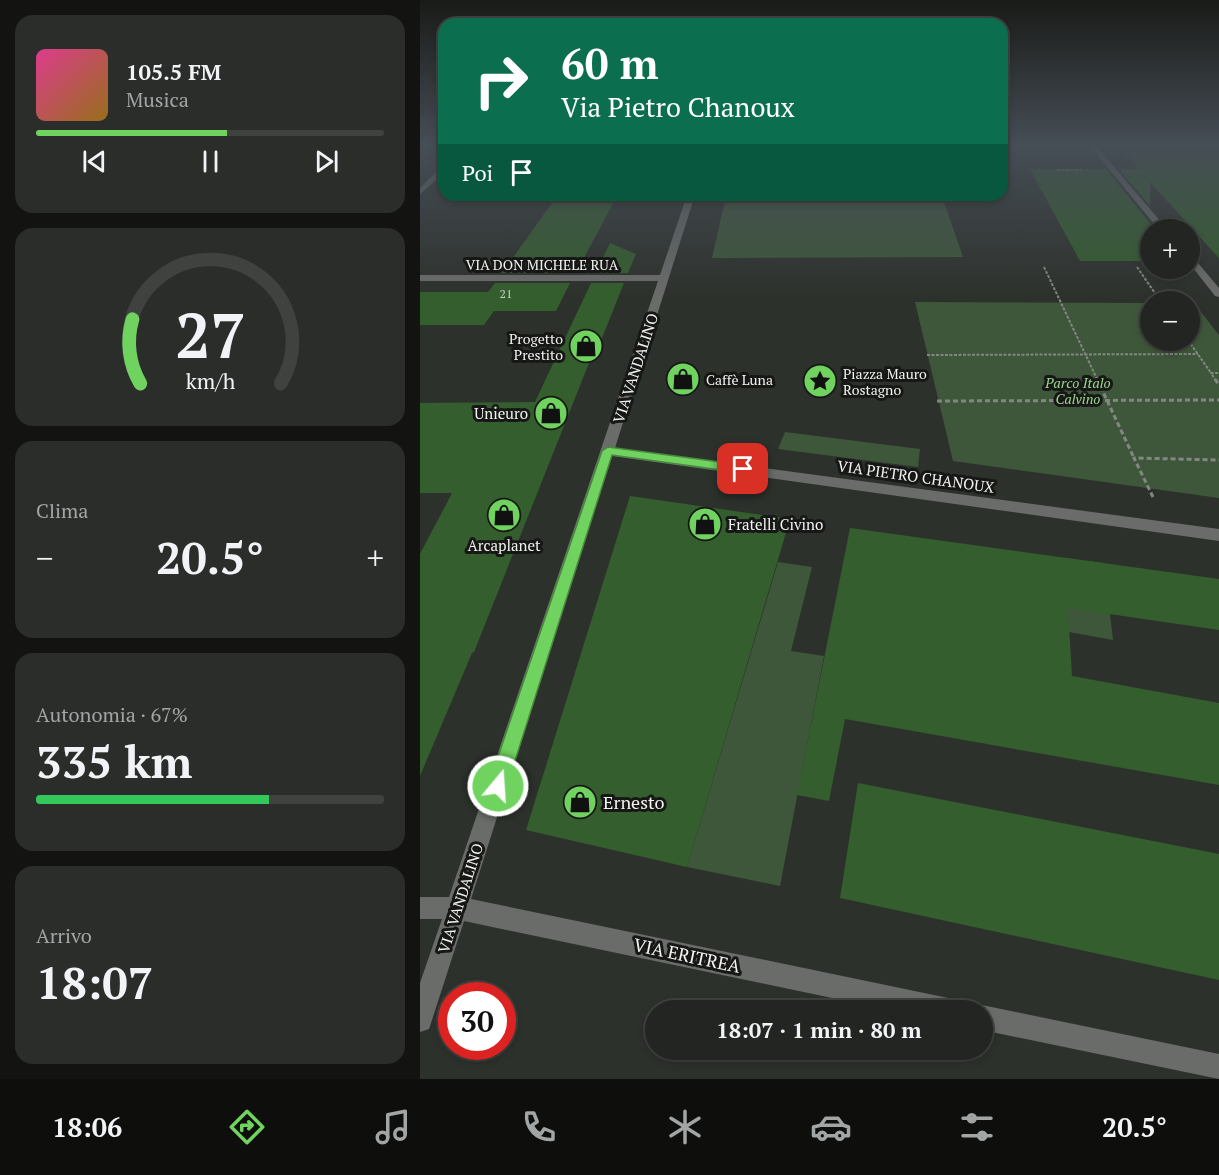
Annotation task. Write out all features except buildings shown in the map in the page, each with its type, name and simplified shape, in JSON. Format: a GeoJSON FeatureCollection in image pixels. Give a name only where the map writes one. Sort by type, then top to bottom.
{"type":"FeatureCollection","features":[{"type":"Feature","properties":{"kind":"street"},"geometry":{"type":"LineString","coordinates":[[1136,196],[1155,219]]}},
{"type":"Feature","properties":{"kind":"street","name":"VIA VANDALINO"},"geometry":{"type":"LineString","coordinates":[[420,1020],[690,201]]}},
{"type":"Feature","properties":{"kind":"street"},"geometry":{"type":"LineString","coordinates":[[1200,271],[1219,294]]}},
{"type":"Feature","properties":{"kind":"street"},"geometry":{"type":"LineString","coordinates":[[1203,275],[1219,275]]}},
{"type":"Feature","properties":{"kind":"street","name":"VIA DON MICHELE RUA"},"geometry":{"type":"LineString","coordinates":[[420,278],[664,278]]}},
{"type":"Feature","properties":{"kind":"street","name":"VIA PIETRO CHANOUX"},"geometry":{"type":"LineString","coordinates":[[608,451],[1219,535]]}},
{"type":"Feature","properties":{"kind":"street","name":"VIA ERITREA"},"geometry":{"type":"LineString","coordinates":[[420,908],[458,908],[900,1000]]}},
{"type":"Feature","properties":{"kind":"street"},"geometry":{"type":"LineString","coordinates":[[993,1019],[1219,1067]]}},
{"type":"Feature","properties":{"kind":"path"},"geometry":{"type":"LineString","coordinates":[[1044,267],[1167,528]]}},
{"type":"Feature","properties":{"kind":"path"},"geometry":{"type":"LineString","coordinates":[[1137,267],[1153,291]]}},
{"type":"Feature","properties":{"kind":"path"},"geometry":{"type":"LineString","coordinates":[[1196,351],[1219,385]]}},
{"type":"Feature","properties":{"kind":"path"},"geometry":{"type":"LineString","coordinates":[[927,356],[1198,354]]}},
{"type":"Feature","properties":{"kind":"path"},"geometry":{"type":"LineString","coordinates":[[1211,373],[1219,373]]}},
{"type":"Feature","properties":{"kind":"path"},"geometry":{"type":"LineString","coordinates":[[937,401],[1219,400]]}},
{"type":"Feature","properties":{"kind":"path"},"geometry":{"type":"LineString","coordinates":[[1134,459],[1219,460]]}},
{"type":"Feature","properties":{"kind":"green space"},"geometry":{"type":"Polygon","coordinates":[[[725,201],[944,201],[963,257],[712,258],[725,201]]]}},
{"type":"Feature","properties":{"kind":"green space","name":"Parco Italo Calvino"},"geometry":{"type":"Polygon","coordinates":[[[915,302],[1140,303],[1140,351],[1200,351],[1200,311],[1219,335],[1219,498],[953,461],[915,302]]]}},
{"type":"Feature","properties":{"kind":"green space"},"geometry":{"type":"Polygon","coordinates":[[[785,432],[920,449],[918,467],[778,449],[785,432]]]}},
{"type":"Feature","properties":{"kind":"green space"},"geometry":{"type":"Polygon","coordinates":[[[1065,558],[1104,563],[1113,640],[1069,632],[1065,558]]]}},
{"type":"Feature","properties":{"kind":"green space"},"geometry":{"type":"Polygon","coordinates":[[[778,562],[812,567],[791,651],[824,656],[780,886],[687,867],[778,562]]]}},
{"type":"Feature","properties":{"kind":"place","name":"Progetto Prestito"},"geometry":{"type":"Point","coordinates":[586,346]}},
{"type":"Feature","properties":{"kind":"place","name":"Caffè Luna"},"geometry":{"type":"Point","coordinates":[683,379]}},
{"type":"Feature","properties":{"kind":"place","name":"Piazza Mauro Rostagno"},"geometry":{"type":"Point","coordinates":[820,381]}},
{"type":"Feature","properties":{"kind":"place","name":"Unieuro"},"geometry":{"type":"Point","coordinates":[551,413]}},
{"type":"Feature","properties":{"kind":"place","name":"Arcaplanet"},"geometry":{"type":"Point","coordinates":[504,515]}},
{"type":"Feature","properties":{"kind":"place","name":"Fratelli Civino"},"geometry":{"type":"Point","coordinates":[705,524]}},
{"type":"Feature","properties":{"kind":"place","name":"Ernesto"},"geometry":{"type":"Point","coordinates":[580,802]}},
{"type":"Feature","properties":{"kind":"route"},"geometry":{"type":"LineString","coordinates":[[498,786],[608,451],[743,469]]}}]}
